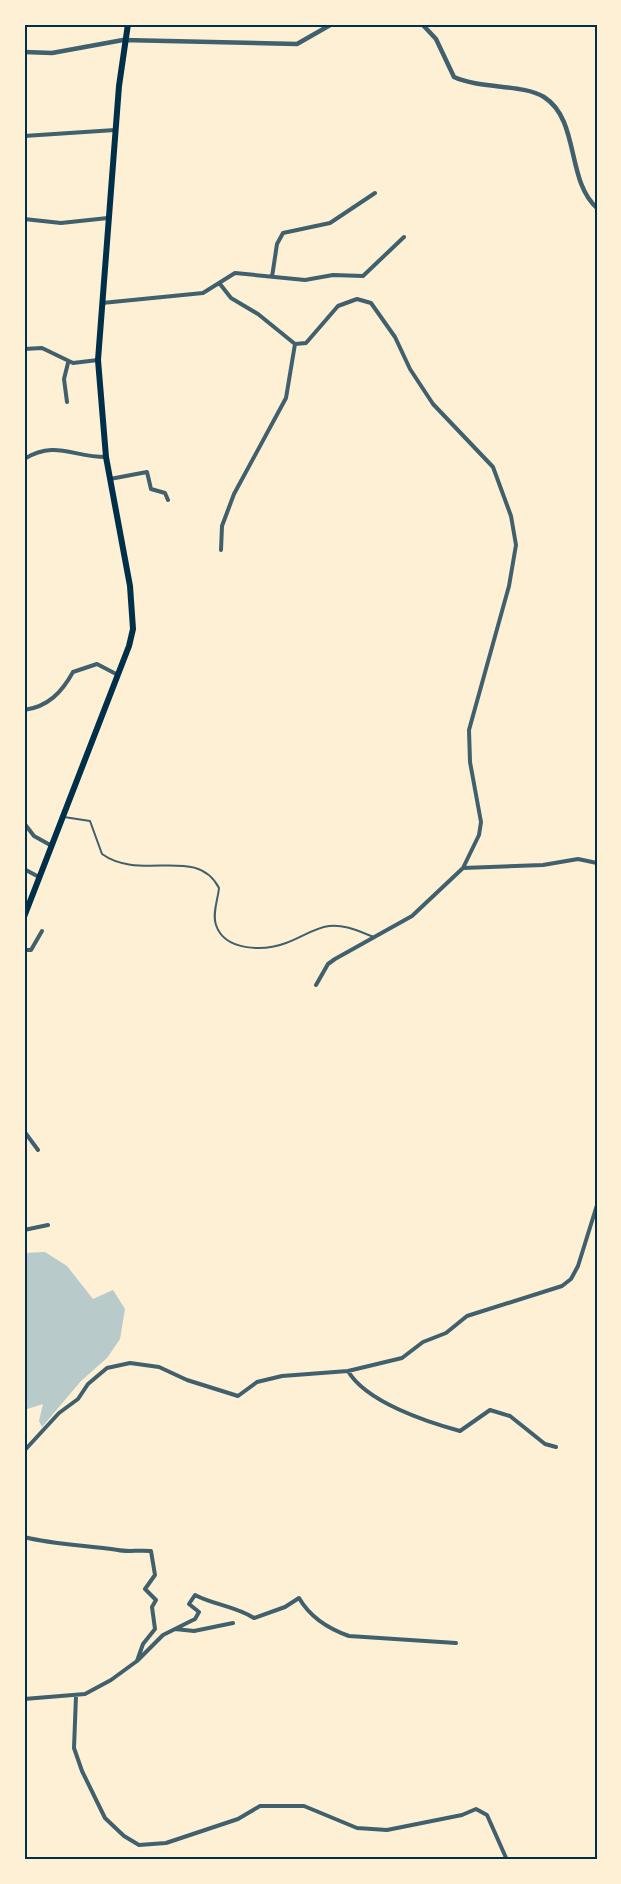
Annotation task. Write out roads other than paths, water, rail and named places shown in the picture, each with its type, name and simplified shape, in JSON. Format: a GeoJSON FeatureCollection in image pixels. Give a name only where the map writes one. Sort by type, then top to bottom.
{"type":"FeatureCollection","features":[{"type":"Feature","properties":{"kind":"main road"},"geometry":{"type":"LineString","coordinates":[[24,917],[129,646],[133,617],[130,586],[106,457],[98,360],[115,129],[123,40],[128,24]]}},
{"type":"Feature","properties":{"kind":"street"},"geometry":{"type":"LineString","coordinates":[[24,52],[52,52],[123,40],[297,44],[332,24]]}},
{"type":"Feature","properties":{"kind":"street"},"geometry":{"type":"LineString","coordinates":[[422,24],[436,39],[453,77],[474,84],[534,93],[552,104],[562,120],[585,190],[597,208]]}},
{"type":"Feature","properties":{"kind":"street"},"geometry":{"type":"LineString","coordinates":[[24,136],[115,129]]}},
{"type":"Feature","properties":{"kind":"street"},"geometry":{"type":"LineString","coordinates":[[272,277],[277,244],[283,233],[330,222],[375,193]]}},
{"type":"Feature","properties":{"kind":"street"},"geometry":{"type":"LineString","coordinates":[[24,219],[61,223],[108,218]]}},
{"type":"Feature","properties":{"kind":"street"},"geometry":{"type":"LineString","coordinates":[[102,303],[197,294],[220,284],[226,276],[235,273],[313,280],[333,275],[363,276],[404,237]]}},
{"type":"Feature","properties":{"kind":"street"},"geometry":{"type":"LineString","coordinates":[[220,284],[231,298],[258,314],[295,344],[306,343],[338,306],[360,298],[371,303],[394,337],[410,369],[433,404],[489,462],[501,486],[511,516],[515,554],[496,640],[470,730],[470,762],[481,822],[479,835],[463,868],[411,916],[328,964],[316,985]]}},
{"type":"Feature","properties":{"kind":"street"},"geometry":{"type":"LineString","coordinates":[[220,549],[222,526],[234,494],[286,398],[295,344]]}},
{"type":"Feature","properties":{"kind":"street"},"geometry":{"type":"LineString","coordinates":[[24,350],[45,349],[68,363],[98,360]]}},
{"type":"Feature","properties":{"kind":"street"},"geometry":{"type":"LineString","coordinates":[[67,402],[64,379],[68,363]]}},
{"type":"Feature","properties":{"kind":"street"},"geometry":{"type":"LineString","coordinates":[[24,459],[54,448],[81,456],[106,457]]}},
{"type":"Feature","properties":{"kind":"street"},"geometry":{"type":"LineString","coordinates":[[110,479],[147,472],[151,489],[167,494],[168,500]]}},
{"type":"Feature","properties":{"kind":"street"},"geometry":{"type":"LineString","coordinates":[[24,710],[39,707],[53,699],[65,688],[74,672],[97,664],[118,675]]}},
{"type":"Feature","properties":{"kind":"street"},"geometry":{"type":"LineString","coordinates":[[24,823],[34,836],[52,846]]}},
{"type":"Feature","properties":{"kind":"street"},"geometry":{"type":"LineString","coordinates":[[463,868],[543,866],[579,860],[597,863]]}},
{"type":"Feature","properties":{"kind":"street"},"geometry":{"type":"LineString","coordinates":[[24,869],[39,877]]}},
{"type":"Feature","properties":{"kind":"street"},"geometry":{"type":"LineString","coordinates":[[24,950],[32,950],[42,931]]}},
{"type":"Feature","properties":{"kind":"street"},"geometry":{"type":"LineString","coordinates":[[24,1131],[38,1150]]}},
{"type":"Feature","properties":{"kind":"street"},"geometry":{"type":"LineString","coordinates":[[24,1451],[59,1413],[78,1399],[88,1384],[107,1368],[130,1364],[159,1367],[187,1380],[238,1396],[258,1382],[266,1380],[348,1371],[402,1358],[423,1342],[446,1333],[467,1316],[567,1283],[578,1266],[597,1205]]}},
{"type":"Feature","properties":{"kind":"street"},"geometry":{"type":"LineString","coordinates":[[24,1230],[48,1225]]}},
{"type":"Feature","properties":{"kind":"street"},"geometry":{"type":"LineString","coordinates":[[348,1371],[356,1384],[431,1423],[460,1431],[490,1410],[510,1416],[545,1444],[556,1448]]}},
{"type":"Feature","properties":{"kind":"street"},"geometry":{"type":"LineString","coordinates":[[24,1537],[95,1545],[121,1551],[135,1549],[151,1551],[155,1575],[145,1589],[156,1600],[152,1607],[155,1629],[143,1644],[137,1661]]}},
{"type":"Feature","properties":{"kind":"street"},"geometry":{"type":"LineString","coordinates":[[24,1699],[76,1696],[111,1680],[137,1661],[163,1635],[195,1619],[200,1612],[189,1604],[195,1595],[211,1603],[239,1609],[254,1618],[285,1607],[299,1598],[306,1611],[335,1631],[349,1636],[456,1643]]}},
{"type":"Feature","properties":{"kind":"street"},"geometry":{"type":"LineString","coordinates":[[174,1629],[194,1631],[233,1623]]}},
{"type":"Feature","properties":{"kind":"street"},"geometry":{"type":"LineString","coordinates":[[76,1696],[74,1748],[82,1771],[105,1818],[124,1836],[139,1845],[166,1843],[238,1819],[260,1806],[304,1806],[357,1828],[387,1830],[456,1816],[476,1809],[487,1815],[507,1860]]}},
{"type":"Feature","properties":{"kind":"lane"},"geometry":{"type":"LineString","coordinates":[[64,817],[90,821],[102,854],[116,862],[140,867],[187,865],[207,874],[219,888],[214,918],[216,926],[230,940],[242,946],[253,948],[277,946],[330,926],[352,929],[375,938]]}}]}
